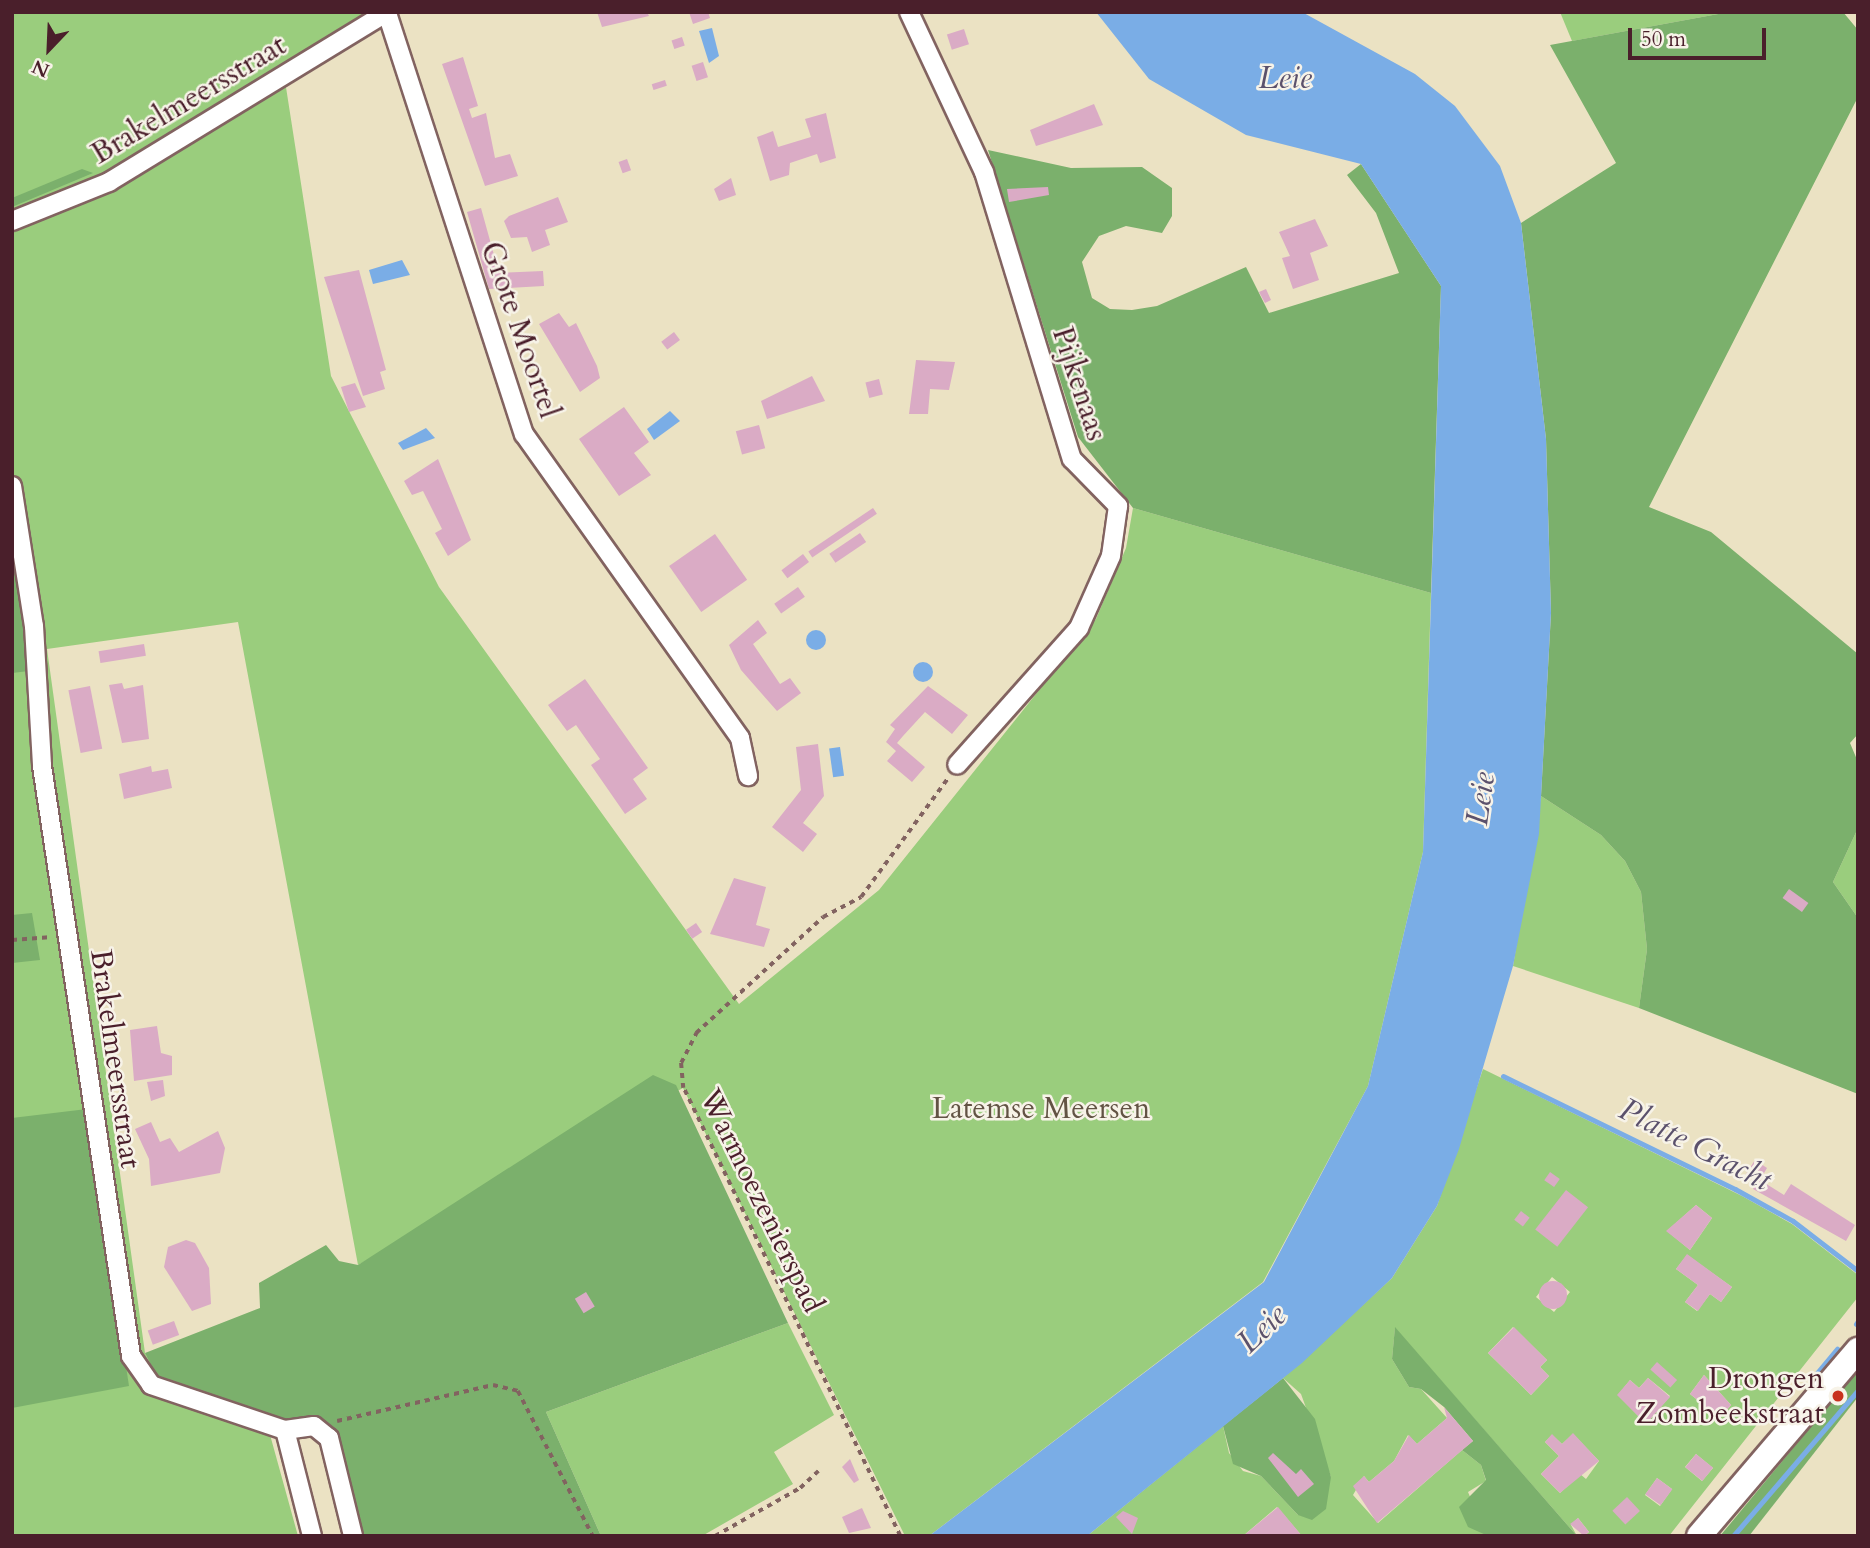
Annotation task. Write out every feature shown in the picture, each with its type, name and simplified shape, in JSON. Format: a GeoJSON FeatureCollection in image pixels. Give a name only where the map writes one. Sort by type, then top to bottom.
{"type":"FeatureCollection","features":[{"type":"Feature","properties":{"kind":"main road"},"geometry":{"type":"LineString","coordinates":[[1699,1536],[1858,1350]]}},
{"type":"Feature","properties":{"kind":"street","name":"Pijkenaas"},"geometry":{"type":"LineString","coordinates":[[909,12],[984,172],[1072,459],[1118,506],[1111,556],[1079,628],[957,765]]}},
{"type":"Feature","properties":{"kind":"street","name":"Brakelmeersstraat"},"geometry":{"type":"LineString","coordinates":[[12,221],[108,182],[388,13]]}},
{"type":"Feature","properties":{"kind":"street","name":"Grote Moortel"},"geometry":{"type":"LineString","coordinates":[[388,13],[524,434],[740,738],[748,776]]}},
{"type":"Feature","properties":{"kind":"street","name":"Brakelmeersstraat"},"geometry":{"type":"LineString","coordinates":[[12,486],[34,626],[36,722],[135,1364],[151,1385],[285,1430]]}},
{"type":"Feature","properties":{"kind":"street"},"geometry":{"type":"LineString","coordinates":[[312,1536],[285,1430],[314,1426],[329,1438],[353,1536]]}},
{"type":"Feature","properties":{"kind":"path","name":"Warmoezenierspad"},"geometry":{"type":"LineString","coordinates":[[900,1536],[682,1088],[681,1063],[696,1033],[823,917],[861,897],[957,765]]}},
{"type":"Feature","properties":{"kind":"path"},"geometry":{"type":"LineString","coordinates":[[12,940],[69,935]]}},
{"type":"Feature","properties":{"kind":"path"},"geometry":{"type":"LineString","coordinates":[[314,1426],[493,1385],[518,1391],[593,1536]]}},
{"type":"Feature","properties":{"kind":"path"},"geometry":{"type":"LineString","coordinates":[[715,1536],[800,1488],[818,1471]]}},
{"type":"Feature","properties":{"kind":"green space","name":"Latemse Meersen"},"geometry":{"type":"Polygon","coordinates":[[[12,12],[366,12],[283,68],[331,376],[439,587],[739,1004],[879,890],[1096,619],[1126,548],[1133,508],[1431,593],[1423,852],[1368,1086],[1263,1282],[929,1536],[905,1536],[683,1088],[358,1265],[238,622],[47,649],[145,1353],[157,1378],[264,1413],[298,1536],[12,1536],[12,12]]]}},
{"type":"Feature","properties":{"kind":"green space"},"geometry":{"type":"Polygon","coordinates":[[[1560,12],[1729,12],[1572,41],[1560,12]]]}},
{"type":"Feature","properties":{"kind":"green space"},"geometry":{"type":"Polygon","coordinates":[[[1729,12],[1843,12],[1858,30],[1858,97],[1649,507],[1711,532],[1858,654],[1858,734],[1850,743],[1858,762],[1858,828],[1833,882],[1858,918],[1858,1094],[1639,1008],[1647,949],[1641,892],[1625,861],[1601,835],[1541,796],[1551,613],[1546,439],[1521,223],[1616,163],[1550,45],[1729,12]]]}},
{"type":"Feature","properties":{"kind":"green space"},"geometry":{"type":"Polygon","coordinates":[[[988,150],[1071,168],[1142,167],[1172,188],[1172,216],[1162,233],[1126,226],[1099,236],[1082,262],[1092,298],[1110,309],[1132,310],[1157,306],[1246,267],[1269,313],[1399,273],[1376,213],[1347,175],[1361,164],[1441,286],[1431,593],[1133,508],[1078,437],[988,150]]]}},
{"type":"Feature","properties":{"kind":"green space"},"geometry":{"type":"Polygon","coordinates":[[[82,169],[93,173],[12,207],[12,198],[82,169]]]}},
{"type":"Feature","properties":{"kind":"green space"},"geometry":{"type":"Polygon","coordinates":[[[20,559],[29,671],[12,673],[12,560],[20,559]]]}},
{"type":"Feature","properties":{"kind":"green space"},"geometry":{"type":"Polygon","coordinates":[[[1541,796],[1601,835],[1625,861],[1641,892],[1647,949],[1639,1008],[1513,966],[1541,796]]]}},
{"type":"Feature","properties":{"kind":"green space"},"geometry":{"type":"Polygon","coordinates":[[[1858,828],[1858,918],[1833,882],[1858,828]]]}},
{"type":"Feature","properties":{"kind":"green space"},"geometry":{"type":"Polygon","coordinates":[[[32,913],[40,960],[12,963],[12,915],[32,913]]]}},
{"type":"Feature","properties":{"kind":"green space"},"geometry":{"type":"Polygon","coordinates":[[[1483,1069],[1742,1196],[1792,1224],[1858,1275],[1858,1297],[1669,1536],[1584,1536],[1589,1532],[1578,1518],[1571,1525],[1577,1536],[1395,1328],[1392,1359],[1409,1387],[1421,1389],[1447,1418],[1417,1444],[1408,1435],[1394,1461],[1369,1482],[1364,1476],[1353,1495],[1378,1523],[1462,1450],[1481,1465],[1486,1481],[1468,1492],[1486,1535],[1512,1536],[1302,1536],[1277,1507],[1243,1536],[1087,1536],[1223,1426],[1229,1453],[1243,1471],[1261,1476],[1298,1515],[1331,1477],[1301,1394],[1283,1378],[1392,1278],[1437,1206],[1483,1069]],[[1696,1205],[1667,1231],[1690,1250],[1712,1218],[1696,1205]],[[1687,1255],[1676,1269],[1698,1285],[1685,1302],[1697,1311],[1710,1294],[1721,1302],[1732,1287],[1687,1255]],[[1552,1277],[1536,1297],[1554,1312],[1570,1292],[1552,1277]],[[1513,1327],[1488,1353],[1531,1395],[1549,1376],[1540,1367],[1547,1360],[1513,1327]],[[1704,1375],[1690,1394],[1720,1418],[1731,1405],[1704,1375]],[[1648,1378],[1639,1388],[1630,1380],[1618,1395],[1646,1424],[1670,1396],[1648,1378]],[[1573,1434],[1562,1444],[1552,1435],[1545,1442],[1559,1456],[1541,1474],[1560,1493],[1580,1474],[1586,1479],[1599,1461],[1573,1434]],[[1696,1454],[1685,1467],[1702,1481],[1713,1468],[1696,1454]],[[1657,1478],[1645,1495],[1660,1506],[1672,1489],[1657,1478]]]}},
{"type":"Feature","properties":{"kind":"green space"},"geometry":{"type":"Polygon","coordinates":[[[653,1075],[676,1085],[788,1323],[546,1412],[601,1536],[358,1536],[330,1430],[320,1420],[284,1419],[157,1378],[145,1353],[260,1308],[259,1283],[326,1245],[339,1261],[358,1265],[653,1075]]]}},
{"type":"Feature","properties":{"kind":"green space"},"geometry":{"type":"Polygon","coordinates":[[[87,1109],[129,1386],[12,1408],[12,1118],[87,1109]]]}},
{"type":"Feature","properties":{"kind":"green space"},"geometry":{"type":"Polygon","coordinates":[[[788,1323],[834,1415],[774,1452],[793,1484],[702,1536],[601,1536],[546,1412],[788,1323]]]}},
{"type":"Feature","properties":{"kind":"green space"},"geometry":{"type":"Polygon","coordinates":[[[1395,1327],[1577,1536],[1486,1535],[1468,1527],[1459,1507],[1486,1480],[1481,1465],[1462,1450],[1473,1441],[1444,1407],[1421,1389],[1409,1387],[1392,1359],[1395,1327]]]}},
{"type":"Feature","properties":{"kind":"green space"},"geometry":{"type":"Polygon","coordinates":[[[1858,1370],[1858,1397],[1749,1536],[1720,1536],[1858,1370]]]}},
{"type":"Feature","properties":{"kind":"green space"},"geometry":{"type":"Polygon","coordinates":[[[1283,1378],[1315,1419],[1331,1477],[1326,1509],[1312,1520],[1298,1515],[1261,1476],[1233,1464],[1223,1426],[1283,1378]]]}},
{"type":"Feature","properties":{"kind":"water","name":"Leie"},"geometry":{"type":"Polygon","coordinates":[[[1096,12],[1302,12],[1415,74],[1455,106],[1500,166],[1521,223],[1546,439],[1551,613],[1539,834],[1513,966],[1459,1149],[1437,1206],[1392,1278],[1302,1363],[1087,1536],[929,1536],[1264,1282],[1368,1086],[1423,852],[1441,286],[1361,164],[1246,135],[1149,79],[1096,12]]]}},
{"type":"Feature","properties":{"kind":"water"},"geometry":{"type":"Polygon","coordinates":[[[712,28],[719,56],[709,63],[699,31],[712,28]]]}},
{"type":"Feature","properties":{"kind":"water"},"geometry":{"type":"Polygon","coordinates":[[[402,260],[410,275],[373,284],[369,270],[402,260]]]}},
{"type":"Feature","properties":{"kind":"water"},"geometry":{"type":"Polygon","coordinates":[[[670,411],[680,421],[654,440],[647,429],[670,411]]]}},
{"type":"Feature","properties":{"kind":"water"},"geometry":{"type":"Polygon","coordinates":[[[426,428],[435,438],[403,450],[398,443],[426,428]]]}},
{"type":"Feature","properties":{"kind":"water"},"geometry":{"type":"Polygon","coordinates":[[[812,630],[820,630],[826,640],[820,650],[812,650],[806,644],[806,636],[812,630]]]}},
{"type":"Feature","properties":{"kind":"water"},"geometry":{"type":"Polygon","coordinates":[[[923,662],[930,665],[933,672],[930,679],[923,682],[916,679],[913,672],[916,665],[923,662]]]}},
{"type":"Feature","properties":{"kind":"water"},"geometry":{"type":"Polygon","coordinates":[[[840,747],[844,776],[833,777],[829,749],[840,747]]]}},
{"type":"Feature","properties":{"kind":"building"},"geometry":{"type":"Polygon","coordinates":[[[597,12],[647,12],[649,16],[602,27],[597,12]]]}},
{"type":"Feature","properties":{"kind":"building"},"geometry":{"type":"Polygon","coordinates":[[[689,12],[708,12],[710,18],[693,24],[689,12]]]}},
{"type":"Feature","properties":{"kind":"building"},"geometry":{"type":"Polygon","coordinates":[[[964,29],[969,44],[952,50],[947,35],[964,29]]]}},
{"type":"Feature","properties":{"kind":"building"},"geometry":{"type":"Polygon","coordinates":[[[682,37],[685,46],[674,49],[672,40],[682,37]]]}},
{"type":"Feature","properties":{"kind":"building"},"geometry":{"type":"Polygon","coordinates":[[[463,57],[478,106],[469,109],[472,118],[486,113],[495,158],[510,154],[518,176],[485,186],[442,64],[463,57]]]}},
{"type":"Feature","properties":{"kind":"building"},"geometry":{"type":"Polygon","coordinates":[[[703,62],[708,77],[697,81],[692,66],[703,62]]]}},
{"type":"Feature","properties":{"kind":"building"},"geometry":{"type":"Polygon","coordinates":[[[665,80],[667,86],[654,90],[652,84],[665,80]]]}},
{"type":"Feature","properties":{"kind":"building"},"geometry":{"type":"Polygon","coordinates":[[[1094,104],[1103,125],[1036,146],[1030,130],[1094,104]]]}},
{"type":"Feature","properties":{"kind":"building"},"geometry":{"type":"Polygon","coordinates":[[[826,113],[836,158],[820,163],[817,154],[790,163],[789,175],[770,181],[757,137],[773,131],[778,147],[811,137],[805,119],[826,113]]]}},
{"type":"Feature","properties":{"kind":"building"},"geometry":{"type":"Polygon","coordinates":[[[627,159],[631,170],[623,173],[619,162],[627,159]]]}},
{"type":"Feature","properties":{"kind":"building"},"geometry":{"type":"Polygon","coordinates":[[[731,178],[736,195],[719,201],[714,189],[731,178]]]}},
{"type":"Feature","properties":{"kind":"building"},"geometry":{"type":"Polygon","coordinates":[[[1048,187],[1049,195],[1009,202],[1007,189],[1048,187]]]}},
{"type":"Feature","properties":{"kind":"building"},"geometry":{"type":"Polygon","coordinates":[[[558,197],[568,222],[545,230],[550,245],[532,252],[527,237],[511,238],[504,221],[509,216],[558,197]]]}},
{"type":"Feature","properties":{"kind":"building"},"geometry":{"type":"Polygon","coordinates":[[[481,208],[499,273],[543,271],[544,286],[489,289],[467,212],[481,208]]]}},
{"type":"Feature","properties":{"kind":"building"},"geometry":{"type":"Polygon","coordinates":[[[1315,219],[1328,246],[1310,253],[1319,280],[1293,289],[1282,258],[1290,256],[1279,232],[1315,219]]]}},
{"type":"Feature","properties":{"kind":"building"},"geometry":{"type":"Polygon","coordinates":[[[359,270],[386,370],[380,372],[385,389],[363,396],[324,277],[359,270]]]}},
{"type":"Feature","properties":{"kind":"building"},"geometry":{"type":"Polygon","coordinates":[[[1266,289],[1271,300],[1265,303],[1259,292],[1266,289]]]}},
{"type":"Feature","properties":{"kind":"building"},"geometry":{"type":"Polygon","coordinates":[[[559,313],[569,327],[576,323],[597,366],[600,378],[580,392],[539,324],[559,313]]]}},
{"type":"Feature","properties":{"kind":"building"},"geometry":{"type":"Polygon","coordinates":[[[674,332],[680,340],[667,350],[661,342],[674,332]]]}},
{"type":"Feature","properties":{"kind":"building"},"geometry":{"type":"Polygon","coordinates":[[[916,360],[955,362],[949,390],[930,389],[928,414],[909,414],[916,360]]]}},
{"type":"Feature","properties":{"kind":"building"},"geometry":{"type":"Polygon","coordinates":[[[812,376],[825,401],[767,419],[761,401],[812,376]]]}},
{"type":"Feature","properties":{"kind":"building"},"geometry":{"type":"Polygon","coordinates":[[[879,379],[883,395],[869,398],[865,382],[879,379]]]}},
{"type":"Feature","properties":{"kind":"building"},"geometry":{"type":"Polygon","coordinates":[[[355,383],[366,407],[349,412],[341,387],[355,383]]]}},
{"type":"Feature","properties":{"kind":"building"},"geometry":{"type":"Polygon","coordinates":[[[624,407],[649,442],[634,453],[651,475],[619,496],[579,439],[624,407]]]}},
{"type":"Feature","properties":{"kind":"building"},"geometry":{"type":"Polygon","coordinates":[[[759,425],[765,448],[742,454],[736,431],[759,425]]]}},
{"type":"Feature","properties":{"kind":"building"},"geometry":{"type":"Polygon","coordinates":[[[438,459],[471,540],[448,556],[435,533],[442,529],[423,491],[412,495],[404,481],[438,459]]]}},
{"type":"Feature","properties":{"kind":"building"},"geometry":{"type":"Polygon","coordinates":[[[873,508],[877,514],[812,557],[808,552],[873,508]]]}},
{"type":"Feature","properties":{"kind":"building"},"geometry":{"type":"Polygon","coordinates":[[[860,533],[866,542],[835,563],[829,554],[860,533]]]}},
{"type":"Feature","properties":{"kind":"building"},"geometry":{"type":"Polygon","coordinates":[[[715,534],[747,580],[701,612],[669,566],[715,534]]]}},
{"type":"Feature","properties":{"kind":"building"},"geometry":{"type":"Polygon","coordinates":[[[803,554],[809,562],[787,578],[781,570],[803,554]]]}},
{"type":"Feature","properties":{"kind":"building"},"geometry":{"type":"Polygon","coordinates":[[[798,587],[805,597],[781,613],[774,604],[798,587]]]}},
{"type":"Feature","properties":{"kind":"building"},"geometry":{"type":"Polygon","coordinates":[[[758,620],[767,633],[753,644],[780,684],[790,678],[801,693],[777,711],[741,670],[729,645],[758,620]]]}},
{"type":"Feature","properties":{"kind":"building"},"geometry":{"type":"Polygon","coordinates":[[[144,644],[146,656],[100,663],[99,651],[144,644]]]}},
{"type":"Feature","properties":{"kind":"building"},"geometry":{"type":"Polygon","coordinates":[[[585,679],[648,768],[633,779],[647,799],[625,814],[591,765],[600,759],[576,725],[567,731],[548,705],[585,679]]]}},
{"type":"Feature","properties":{"kind":"building"},"geometry":{"type":"Polygon","coordinates":[[[122,683],[124,689],[143,685],[149,739],[122,743],[109,685],[122,683]]]}},
{"type":"Feature","properties":{"kind":"building"},"geometry":{"type":"Polygon","coordinates":[[[90,686],[102,749],[81,753],[68,690],[90,686]]]}},
{"type":"Feature","properties":{"kind":"building"},"geometry":{"type":"Polygon","coordinates":[[[928,686],[968,715],[952,734],[925,712],[897,743],[925,767],[912,782],[887,761],[896,751],[886,742],[895,729],[890,725],[928,686]]]}},
{"type":"Feature","properties":{"kind":"building"},"geometry":{"type":"Polygon","coordinates":[[[818,744],[824,796],[803,823],[817,834],[803,852],[772,827],[801,790],[796,747],[818,744]]]}},
{"type":"Feature","properties":{"kind":"building"},"geometry":{"type":"Polygon","coordinates":[[[151,766],[152,772],[168,769],[172,788],[124,799],[119,774],[151,766]]]}},
{"type":"Feature","properties":{"kind":"building"},"geometry":{"type":"Polygon","coordinates":[[[734,878],[766,887],[756,925],[770,929],[764,947],[710,934],[734,878]]]}},
{"type":"Feature","properties":{"kind":"building"},"geometry":{"type":"Polygon","coordinates":[[[1789,889],[1808,903],[1802,912],[1783,898],[1789,889]]]}},
{"type":"Feature","properties":{"kind":"building"},"geometry":{"type":"Polygon","coordinates":[[[696,923],[702,932],[692,939],[686,930],[696,923]]]}},
{"type":"Feature","properties":{"kind":"building"},"geometry":{"type":"Polygon","coordinates":[[[157,1026],[161,1053],[172,1056],[172,1075],[134,1081],[130,1030],[157,1026]]]}},
{"type":"Feature","properties":{"kind":"building"},"geometry":{"type":"Polygon","coordinates":[[[163,1080],[165,1096],[151,1101],[147,1082],[163,1080]]]}},
{"type":"Feature","properties":{"kind":"building"},"geometry":{"type":"Polygon","coordinates":[[[151,1122],[160,1142],[170,1138],[179,1152],[218,1131],[225,1148],[220,1173],[151,1186],[149,1159],[135,1129],[151,1122]]]}},
{"type":"Feature","properties":{"kind":"building"},"geometry":{"type":"Polygon","coordinates":[[[1755,1160],[1767,1168],[1760,1180],[1784,1195],[1791,1184],[1855,1225],[1846,1241],[1753,1189],[1758,1181],[1746,1174],[1755,1160]]]}},
{"type":"Feature","properties":{"kind":"building"},"geometry":{"type":"Polygon","coordinates":[[[1550,1172],[1560,1179],[1554,1187],[1544,1180],[1550,1172]]]}},
{"type":"Feature","properties":{"kind":"building"},"geometry":{"type":"Polygon","coordinates":[[[1566,1190],[1588,1207],[1557,1247],[1535,1229],[1566,1190]]]}},
{"type":"Feature","properties":{"kind":"building"},"geometry":{"type":"Polygon","coordinates":[[[1696,1205],[1712,1218],[1690,1250],[1666,1231],[1696,1205]]]}},
{"type":"Feature","properties":{"kind":"building"},"geometry":{"type":"Polygon","coordinates":[[[1521,1211],[1530,1218],[1523,1226],[1514,1220],[1521,1211]]]}},
{"type":"Feature","properties":{"kind":"building"},"geometry":{"type":"Polygon","coordinates":[[[186,1240],[195,1243],[209,1268],[211,1304],[192,1311],[164,1267],[168,1247],[186,1240]]]}},
{"type":"Feature","properties":{"kind":"building"},"geometry":{"type":"Polygon","coordinates":[[[1687,1254],[1732,1287],[1721,1302],[1710,1294],[1698,1311],[1685,1302],[1698,1285],[1676,1269],[1687,1254]]]}},
{"type":"Feature","properties":{"kind":"building"},"geometry":{"type":"Polygon","coordinates":[[[1553,1281],[1563,1285],[1567,1295],[1563,1305],[1553,1309],[1543,1305],[1539,1295],[1543,1285],[1553,1281]]]}},
{"type":"Feature","properties":{"kind":"building"},"geometry":{"type":"Polygon","coordinates":[[[586,1292],[595,1307],[584,1313],[575,1299],[586,1292]]]}},
{"type":"Feature","properties":{"kind":"building"},"geometry":{"type":"Polygon","coordinates":[[[174,1321],[179,1335],[153,1345],[148,1331],[174,1321]]]}},
{"type":"Feature","properties":{"kind":"building"},"geometry":{"type":"Polygon","coordinates":[[[1514,1327],[1547,1360],[1540,1367],[1549,1376],[1531,1395],[1488,1353],[1514,1327]]]}},
{"type":"Feature","properties":{"kind":"building"},"geometry":{"type":"Polygon","coordinates":[[[1657,1362],[1677,1380],[1670,1387],[1650,1369],[1657,1362]]]}},
{"type":"Feature","properties":{"kind":"building"},"geometry":{"type":"Polygon","coordinates":[[[1704,1375],[1731,1405],[1720,1418],[1690,1394],[1704,1375]]]}},
{"type":"Feature","properties":{"kind":"building"},"geometry":{"type":"Polygon","coordinates":[[[1648,1378],[1670,1397],[1646,1424],[1617,1395],[1630,1380],[1639,1388],[1648,1378]]]}},
{"type":"Feature","properties":{"kind":"building"},"geometry":{"type":"Polygon","coordinates":[[[1444,1407],[1473,1441],[1377,1523],[1353,1486],[1364,1476],[1369,1482],[1394,1461],[1409,1435],[1417,1444],[1447,1418],[1444,1407]]]}},
{"type":"Feature","properties":{"kind":"building"},"geometry":{"type":"Polygon","coordinates":[[[1573,1433],[1599,1461],[1560,1493],[1541,1474],[1559,1456],[1545,1442],[1552,1434],[1562,1444],[1573,1433]]]}},
{"type":"Feature","properties":{"kind":"building"},"geometry":{"type":"Polygon","coordinates":[[[1273,1453],[1296,1474],[1301,1469],[1314,1484],[1298,1497],[1268,1458],[1273,1453]]]}},
{"type":"Feature","properties":{"kind":"building"},"geometry":{"type":"Polygon","coordinates":[[[1696,1454],[1713,1468],[1702,1481],[1685,1467],[1696,1454]]]}},
{"type":"Feature","properties":{"kind":"building"},"geometry":{"type":"Polygon","coordinates":[[[850,1459],[859,1480],[854,1483],[842,1467],[850,1459]]]}},
{"type":"Feature","properties":{"kind":"building"},"geometry":{"type":"Polygon","coordinates":[[[1657,1478],[1672,1489],[1661,1505],[1645,1494],[1657,1478]]]}},
{"type":"Feature","properties":{"kind":"building"},"geometry":{"type":"Polygon","coordinates":[[[1627,1497],[1640,1511],[1625,1525],[1612,1511],[1627,1497]]]}},
{"type":"Feature","properties":{"kind":"building"},"geometry":{"type":"Polygon","coordinates":[[[1278,1507],[1302,1536],[1243,1536],[1278,1507]]]}},
{"type":"Feature","properties":{"kind":"building"},"geometry":{"type":"Polygon","coordinates":[[[862,1508],[871,1528],[849,1533],[842,1517],[862,1508]]]}},
{"type":"Feature","properties":{"kind":"building"},"geometry":{"type":"Polygon","coordinates":[[[1123,1511],[1138,1518],[1132,1534],[1116,1517],[1123,1511]]]}},
{"type":"Feature","properties":{"kind":"building"},"geometry":{"type":"Polygon","coordinates":[[[1578,1518],[1589,1532],[1584,1536],[1570,1524],[1578,1518]]]}},
{"type":"Feature","properties":{"kind":"waterway","name":"Platte Gracht"},"geometry":{"type":"LineString","coordinates":[[1503,1076],[1735,1189],[1793,1221],[1858,1271]]}},
{"type":"Feature","properties":{"kind":"waterway"},"geometry":{"type":"LineString","coordinates":[[1816,1374],[1837,1349]]}},
{"type":"Feature","properties":{"kind":"waterway"},"geometry":{"type":"LineString","coordinates":[[1733,1536],[1858,1390]]}},
{"type":"Feature","properties":{"kind":"place","name":"Drongen Zombeekstraat"},"geometry":{"type":"Point","coordinates":[1838,1396]}}]}
